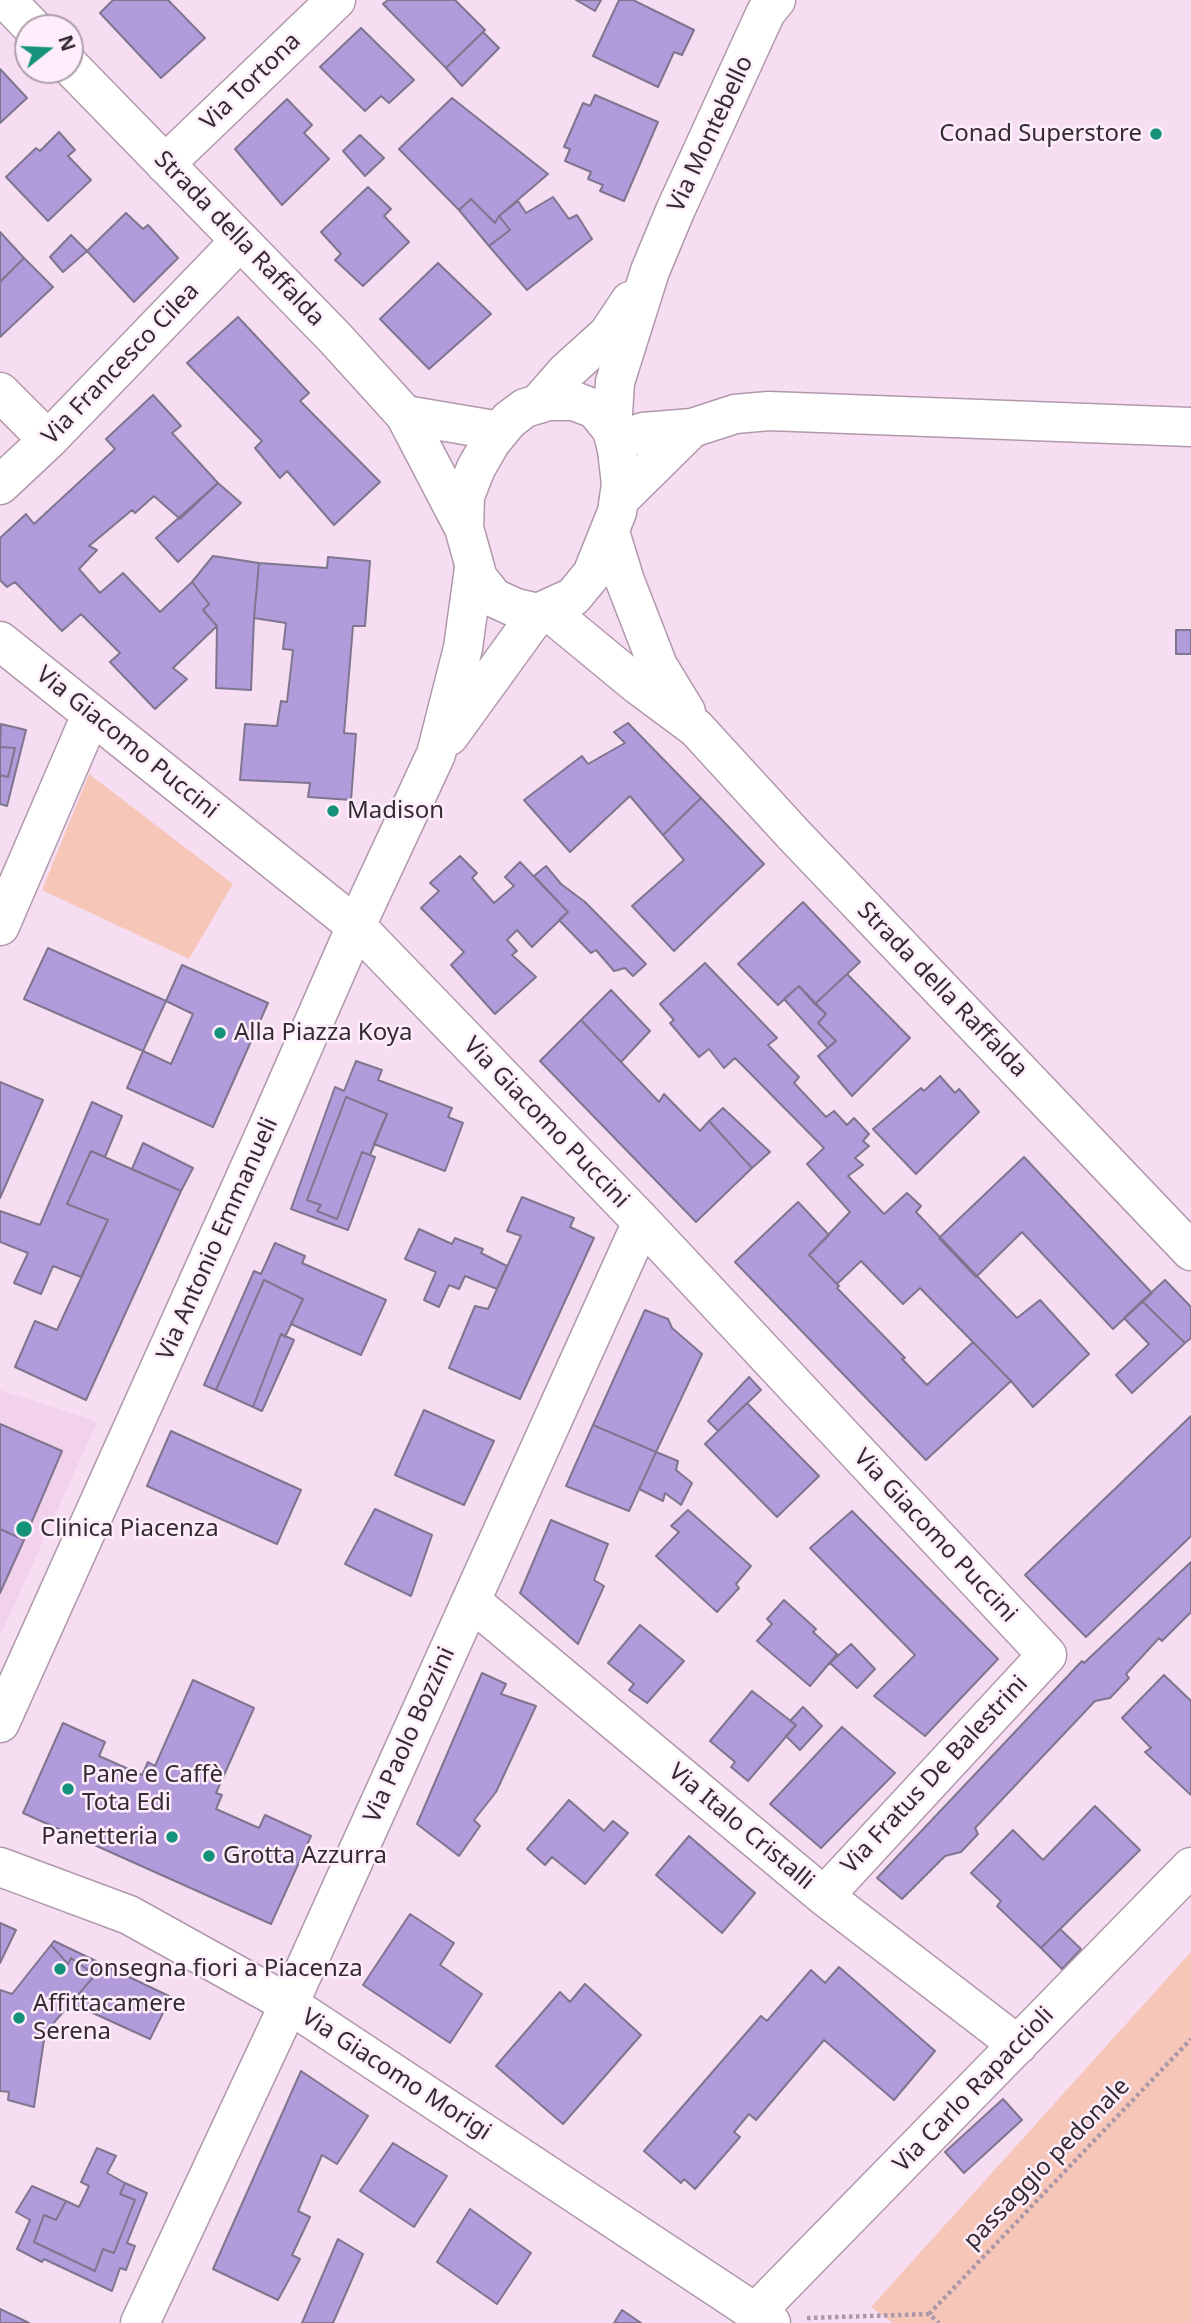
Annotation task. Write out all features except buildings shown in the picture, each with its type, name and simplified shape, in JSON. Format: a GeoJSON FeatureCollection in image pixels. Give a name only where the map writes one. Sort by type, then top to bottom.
{"type":"FeatureCollection","features":[{"type":"Feature","properties":{"kind":"street"},"geometry":{"type":"LineString","coordinates":[[6,0],[20,14]]}},
{"type":"Feature","properties":{"kind":"street","name":"Via Tortona"},"geometry":{"type":"LineString","coordinates":[[165,164],[336,0]]}},
{"type":"Feature","properties":{"kind":"street","name":"Via Montebello"},"geometry":{"type":"LineString","coordinates":[[614,436],[615,382],[650,271],[766,12],[776,0]]}},
{"type":"Feature","properties":{"kind":"street","name":"Strada della Raffalda"},"geometry":{"type":"LineString","coordinates":[[84,80],[335,339],[405,415],[464,528],[478,578],[494,598],[516,608],[542,611],[573,597],[592,574],[615,516],[621,484],[614,436],[595,409],[574,401],[548,401],[525,408],[509,420],[491,442],[476,468],[466,496],[464,528]]}},
{"type":"Feature","properties":{"kind":"street","name":"Via Francesco Cilea"},"geometry":{"type":"LineString","coordinates":[[0,485],[48,440],[240,241]]}},
{"type":"Feature","properties":{"kind":"street","name":"Via Montebello"},"geometry":{"type":"LineString","coordinates":[[538,404],[566,372],[608,334],[650,271]]}},
{"type":"Feature","properties":{"kind":"street"},"geometry":{"type":"LineString","coordinates":[[0,392],[48,440]]}},
{"type":"Feature","properties":{"kind":"street"},"geometry":{"type":"LineString","coordinates":[[614,436],[692,428],[735,414],[769,411],[1191,427]]}},
{"type":"Feature","properties":{"kind":"street"},"geometry":{"type":"LineString","coordinates":[[405,415],[500,431]]}},
{"type":"Feature","properties":{"kind":"street"},"geometry":{"type":"LineString","coordinates":[[615,516],[692,428]]}},
{"type":"Feature","properties":{"kind":"street","name":"Strada della Raffalda"},"geometry":{"type":"LineString","coordinates":[[615,516],[625,581],[658,666],[696,728],[803,845],[1191,1251]]}},
{"type":"Feature","properties":{"kind":"street","name":"Via Antonio Emmanueli"},"geometry":{"type":"LineString","coordinates":[[0,1723],[267,1131],[356,926],[436,754],[463,648],[474,568]]}},
{"type":"Feature","properties":{"kind":"street","name":"Strada della Raffalda"},"geometry":{"type":"LineString","coordinates":[[542,611],[696,728]]}},
{"type":"Feature","properties":{"kind":"street","name":"Via Antonio Emmanueli"},"geometry":{"type":"LineString","coordinates":[[436,754],[542,611]]}},
{"type":"Feature","properties":{"kind":"street","name":"Via Giacomo Puccini"},"geometry":{"type":"LineString","coordinates":[[0,641],[356,926],[642,1222],[1047,1655]]}},
{"type":"Feature","properties":{"kind":"street"},"geometry":{"type":"LineString","coordinates":[[0,926],[16,853],[91,715]]}},
{"type":"Feature","properties":{"kind":"street","name":"Via Paolo Bozzini"},"geometry":{"type":"LineString","coordinates":[[140,2323],[289,2004],[642,1222]]}},
{"type":"Feature","properties":{"kind":"street","name":"Via Italo Cristalli"},"geometry":{"type":"LineString","coordinates":[[471,1601],[824,1896],[1018,2045]]}},
{"type":"Feature","properties":{"kind":"street","name":"Via Fratus De Balestrini"},"geometry":{"type":"LineString","coordinates":[[824,1896],[1047,1655]]}},
{"type":"Feature","properties":{"kind":"street","name":"Via Giacomo Morigi"},"geometry":{"type":"LineString","coordinates":[[0,1867],[129,1915],[289,2004],[765,2318]]}},
{"type":"Feature","properties":{"kind":"street","name":"Via Carlo Rapaccioli"},"geometry":{"type":"LineString","coordinates":[[765,2318],[1018,2045],[1191,1867]]}},
{"type":"Feature","properties":{"kind":"path","name":"passaggio pedonale"},"geometry":{"type":"LineString","coordinates":[[929,2314],[1191,2039]]}},
{"type":"Feature","properties":{"kind":"path"},"geometry":{"type":"LineString","coordinates":[[765,2318],[929,2314],[939,2323]]}},
{"type":"Feature","properties":{"kind":"shaded area"},"geometry":{"type":"Polygon","coordinates":[[[89,774],[233,884],[189,959],[42,890],[89,774]]]}},
{"type":"Feature","properties":{"kind":"shaded area","name":"Clinica Piacenza"},"geometry":{"type":"Polygon","coordinates":[[[0,1390],[97,1422],[0,1636],[0,1390]]]}},
{"type":"Feature","properties":{"kind":"shaded area"},"geometry":{"type":"Polygon","coordinates":[[[1191,1952],[1191,2323],[893,2323],[871,2307],[1191,1952]]]}},
{"type":"Feature","properties":{"kind":"place","name":"Conad Superstore"},"geometry":{"type":"Point","coordinates":[1156,134]}},
{"type":"Feature","properties":{"kind":"place","name":"Madison"},"geometry":{"type":"Point","coordinates":[333,811]}},
{"type":"Feature","properties":{"kind":"place","name":"Alla Piazza Koya"},"geometry":{"type":"Point","coordinates":[220,1033]}},
{"type":"Feature","properties":{"kind":"place","name":"Clinica Piacenza"},"geometry":{"type":"Point","coordinates":[24,1529]}},
{"type":"Feature","properties":{"kind":"place","name":"Pane e Caffè Tota Edi"},"geometry":{"type":"Point","coordinates":[68,1789]}},
{"type":"Feature","properties":{"kind":"place","name":"Panetteria"},"geometry":{"type":"Point","coordinates":[172,1837]}},
{"type":"Feature","properties":{"kind":"place","name":"Grotta Azzurra"},"geometry":{"type":"Point","coordinates":[209,1856]}},
{"type":"Feature","properties":{"kind":"place","name":"Consegna fiori a Piacenza"},"geometry":{"type":"Point","coordinates":[60,1969]}},
{"type":"Feature","properties":{"kind":"place","name":"Affittacamere Serena"},"geometry":{"type":"Point","coordinates":[19,2018]}}]}
